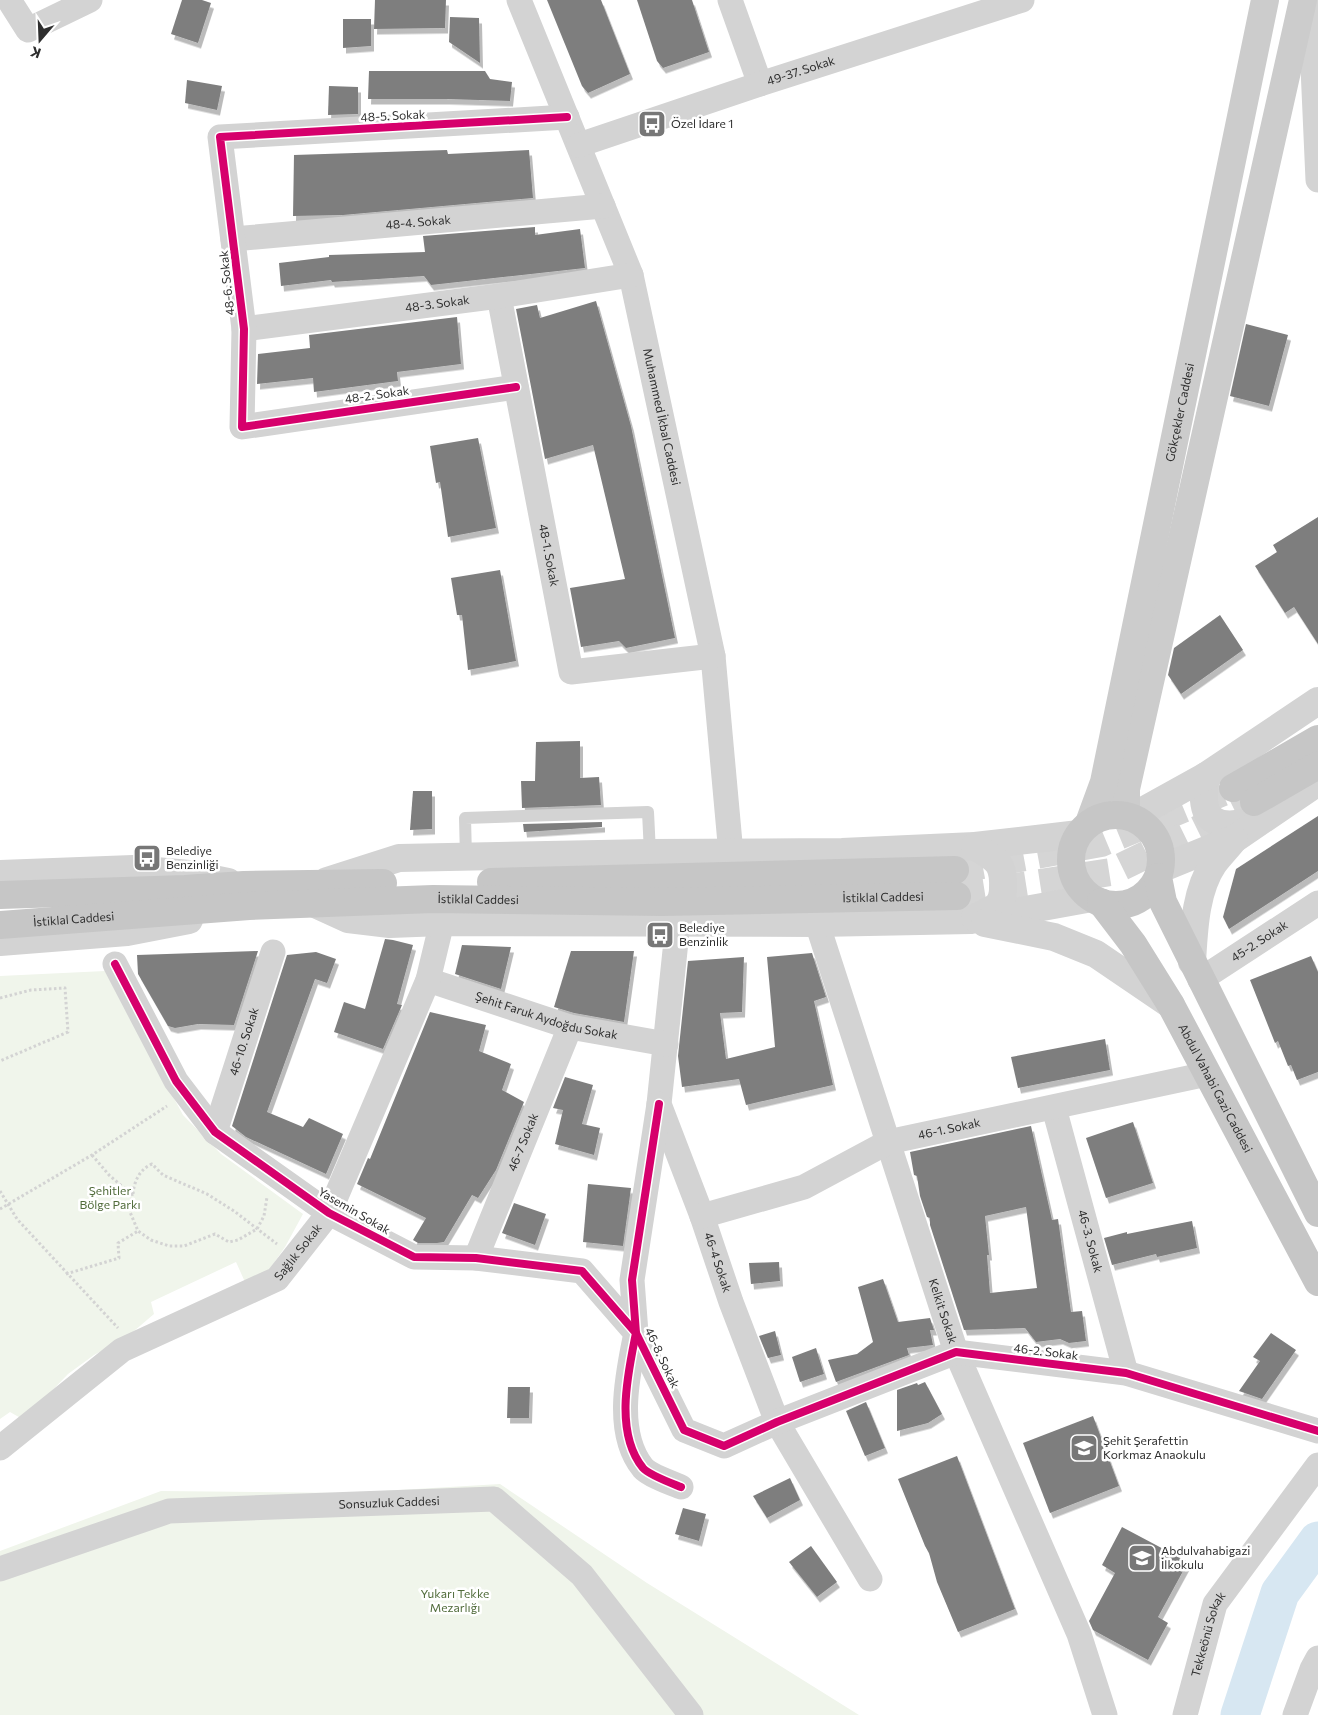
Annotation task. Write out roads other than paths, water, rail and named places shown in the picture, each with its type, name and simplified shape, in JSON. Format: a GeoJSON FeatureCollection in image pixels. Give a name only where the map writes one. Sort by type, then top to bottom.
{"type":"FeatureCollection","features":[{"type":"Feature","properties":{"kind":"main road","name":"Gökçekler Caddesi"},"geometry":{"type":"LineString","coordinates":[[1084,829],[1104,782],[1265,0]]}},
{"type":"Feature","properties":{"kind":"main road"},"geometry":{"type":"LineString","coordinates":[[1129,817],[1126,789],[1303,0]]}},
{"type":"Feature","properties":{"kind":"main road"},"geometry":{"type":"LineString","coordinates":[[1250,802],[1318,739]]}},
{"type":"Feature","properties":{"kind":"main road"},"geometry":{"type":"LineString","coordinates":[[1250,802],[1318,765]]}},
{"type":"Feature","properties":{"kind":"main road"},"geometry":{"type":"LineString","coordinates":[[1159,873],[1148,891],[1134,901],[1118,905],[1097,900],[1084,891],[1076,882],[1071,866],[1072,849],[1084,829],[1105,816],[1129,817],[1146,826],[1156,840],[1161,857],[1159,873],[1163,902],[1196,971],[1311,1182],[1318,1213]]}},
{"type":"Feature","properties":{"kind":"main road","name":"İstiklal Caddesi"},"geometry":{"type":"LineString","coordinates":[[0,925],[242,896],[473,883],[956,883]]}},
{"type":"Feature","properties":{"kind":"main road","name":"İstiklal Caddesi"},"geometry":{"type":"LineString","coordinates":[[0,895],[185,889],[242,896]]}},
{"type":"Feature","properties":{"kind":"main road","name":"Abdul Vahabi Gazi Caddesi"},"geometry":{"type":"LineString","coordinates":[[1097,900],[1133,944],[1171,1005],[1318,1282]]}},
{"type":"Feature","properties":{"kind":"street"},"geometry":{"type":"LineString","coordinates":[[8,0],[28,30],[90,0]]}},
{"type":"Feature","properties":{"kind":"street","name":"Muhammed İkbal Caddesi"},"geometry":{"type":"LineString","coordinates":[[519,0],[631,275],[713,656],[730,854]]}},
{"type":"Feature","properties":{"kind":"street"},"geometry":{"type":"LineString","coordinates":[[730,0],[760,84]]}},
{"type":"Feature","properties":{"kind":"street","name":"49-37. Sokak"},"geometry":{"type":"LineString","coordinates":[[579,145],[760,84],[1022,0]]}},
{"type":"Feature","properties":{"kind":"street"},"geometry":{"type":"LineString","coordinates":[[1310,0],[1318,180]]}},
{"type":"Feature","properties":{"kind":"street","name":"48-5. Sokak"},"geometry":{"type":"LineString","coordinates":[[220,137],[567,117]]}},
{"type":"Feature","properties":{"kind":"street","name":"48-6. Sokak"},"geometry":{"type":"LineString","coordinates":[[220,137],[244,329],[242,427]]}},
{"type":"Feature","properties":{"kind":"street","name":"48-4. Sokak"},"geometry":{"type":"LineString","coordinates":[[233,239],[603,206]]}},
{"type":"Feature","properties":{"kind":"street","name":"48-3. Sokak"},"geometry":{"type":"LineString","coordinates":[[244,329],[499,296],[631,275]]}},
{"type":"Feature","properties":{"kind":"street","name":"48-1. Sokak"},"geometry":{"type":"LineString","coordinates":[[499,296],[570,672],[713,656]]}},
{"type":"Feature","properties":{"kind":"street","name":"48-2. Sokak"},"geometry":{"type":"LineString","coordinates":[[242,427],[516,387]]}},
{"type":"Feature","properties":{"kind":"street"},"geometry":{"type":"LineString","coordinates":[[1129,817],[1206,776],[1318,701]]}},
{"type":"Feature","properties":{"kind":"street"},"geometry":{"type":"LineString","coordinates":[[1206,776],[1202,794],[1208,815],[1217,823],[1243,824],[1250,802]]}},
{"type":"Feature","properties":{"kind":"street"},"geometry":{"type":"LineString","coordinates":[[1250,802],[1318,782]]}},
{"type":"Feature","properties":{"kind":"street"},"geometry":{"type":"LineString","coordinates":[[1196,971],[1195,918],[1203,888],[1213,864],[1236,838],[1250,802]]}},
{"type":"Feature","properties":{"kind":"street"},"geometry":{"type":"LineString","coordinates":[[1084,829],[975,846],[842,852],[730,854],[650,852],[399,858],[318,893],[348,919],[390,924],[442,922],[817,923],[971,920],[1097,900]]}},
{"type":"Feature","properties":{"kind":"street"},"geometry":{"type":"LineString","coordinates":[[1159,873],[1236,838]]}},
{"type":"Feature","properties":{"kind":"street"},"geometry":{"type":"LineString","coordinates":[[971,920],[996,906],[1003,895],[1003,871],[993,857],[975,846]]}},
{"type":"Feature","properties":{"kind":"street"},"geometry":{"type":"LineString","coordinates":[[0,874],[133,869],[189,874],[242,896]]}},
{"type":"Feature","properties":{"kind":"street"},"geometry":{"type":"LineString","coordinates":[[0,942],[127,932],[216,915],[242,896]]}},
{"type":"Feature","properties":{"kind":"street","name":"45-2. Sokak"},"geometry":{"type":"LineString","coordinates":[[1196,971],[1318,902]]}},
{"type":"Feature","properties":{"kind":"street"},"geometry":{"type":"LineString","coordinates":[[971,920],[1054,937],[1096,954],[1171,1005]]}},
{"type":"Feature","properties":{"kind":"street","name":"Sağlık Sokak"},"geometry":{"type":"LineString","coordinates":[[0,1448],[122,1350],[277,1279],[329,1213],[428,980],[442,922]]}},
{"type":"Feature","properties":{"kind":"street","name":"46-4 Sokak"},"geometry":{"type":"LineString","coordinates":[[678,922],[659,1104],[777,1422],[870,1579]]}},
{"type":"Feature","properties":{"kind":"street","name":"Kelkit Sokak"},"geometry":{"type":"LineString","coordinates":[[817,923],[956,1352],[1079,1634],[1106,1715]]}},
{"type":"Feature","properties":{"kind":"street","name":"46-10. Sokak"},"geometry":{"type":"LineString","coordinates":[[216,1132],[274,952]]}},
{"type":"Feature","properties":{"kind":"street","name":"Yasemin Sokak"},"geometry":{"type":"LineString","coordinates":[[115,964],[176,1081],[216,1132],[271,1172],[329,1213],[414,1257],[476,1258],[582,1271],[636,1333]]}},
{"type":"Feature","properties":{"kind":"street","name":"Şehit Faruk Aydoğdu Sokak"},"geometry":{"type":"LineString","coordinates":[[428,980],[570,1027],[666,1044]]}},
{"type":"Feature","properties":{"kind":"street","name":"46-7 Sokak"},"geometry":{"type":"LineString","coordinates":[[476,1258],[570,1027]]}},
{"type":"Feature","properties":{"kind":"street","name":"46-1. Sokak"},"geometry":{"type":"LineString","coordinates":[[702,1216],[804,1187],[888,1142],[1207,1074]]}},
{"type":"Feature","properties":{"kind":"street","name":"46-8. Sokak"},"geometry":{"type":"LineString","coordinates":[[659,1104],[632,1280],[636,1333],[684,1430],[724,1446],[777,1422]]}},
{"type":"Feature","properties":{"kind":"street","name":"46-3. Sokak"},"geometry":{"type":"LineString","coordinates":[[1054,1108],[1126,1373]]}},
{"type":"Feature","properties":{"kind":"street"},"geometry":{"type":"LineString","coordinates":[[636,1333],[626,1381],[626,1421],[633,1452],[644,1470],[681,1487]]}},
{"type":"Feature","properties":{"kind":"street","name":"46-2. Sokak"},"geometry":{"type":"LineString","coordinates":[[777,1422],[956,1352],[1126,1373],[1318,1431]]}},
{"type":"Feature","properties":{"kind":"street","name":"Tekkeönü Sokak"},"geometry":{"type":"LineString","coordinates":[[1185,1715],[1215,1604],[1318,1466]]}},
{"type":"Feature","properties":{"kind":"street","name":"Sonsuzluk Caddesi"},"geometry":{"type":"LineString","coordinates":[[0,1569],[168,1511],[494,1499],[582,1575],[690,1715]]}},
{"type":"Feature","properties":{"kind":"street"},"geometry":{"type":"LineString","coordinates":[[1295,1715],[1318,1658]]}},
{"type":"Feature","properties":{"kind":"lane"},"geometry":{"type":"LineString","coordinates":[[466,857],[465,818],[648,812],[650,852]]}},
{"type":"Feature","properties":{"kind":"waterway"},"geometry":{"type":"LineString","coordinates":[[1240,1715],[1280,1593],[1318,1541]]}},
{"type":"Feature","properties":{"kind":"tunnel"},"geometry":{"type":"LineString","coordinates":[[955,870],[1101,843],[1233,788]]}},
{"type":"Feature","properties":{"kind":"tunnel"},"geometry":{"type":"LineString","coordinates":[[957,896],[1111,872],[1254,802]]}},
{"type":"Feature","properties":{"kind":"place","name":"Özel İdare 1"},"geometry":{"type":"Point","coordinates":[652,124]}},
{"type":"Feature","properties":{"kind":"place","name":"Belediye Benzinliği"},"geometry":{"type":"Point","coordinates":[147,858]}},
{"type":"Feature","properties":{"kind":"place","name":"Belediye Benzinlik"},"geometry":{"type":"Point","coordinates":[660,935]}},
{"type":"Feature","properties":{"kind":"place","name":"Şehit Şerafettin Korkmaz Anaokulu"},"geometry":{"type":"Point","coordinates":[1084,1448]}},
{"type":"Feature","properties":{"kind":"place","name":"Abdulvahabigazi İlkokulu"},"geometry":{"type":"Point","coordinates":[1142,1558]}},
{"type":"Feature","properties":{"kind":"park label","name":"Şehitler Bölge Parkı"},"geometry":{"type":"Point","coordinates":[110,1198]}},
{"type":"Feature","properties":{"kind":"park label","name":"Yukarı Tekke Mezarlığı"},"geometry":{"type":"Point","coordinates":[455,1601]}}]}
